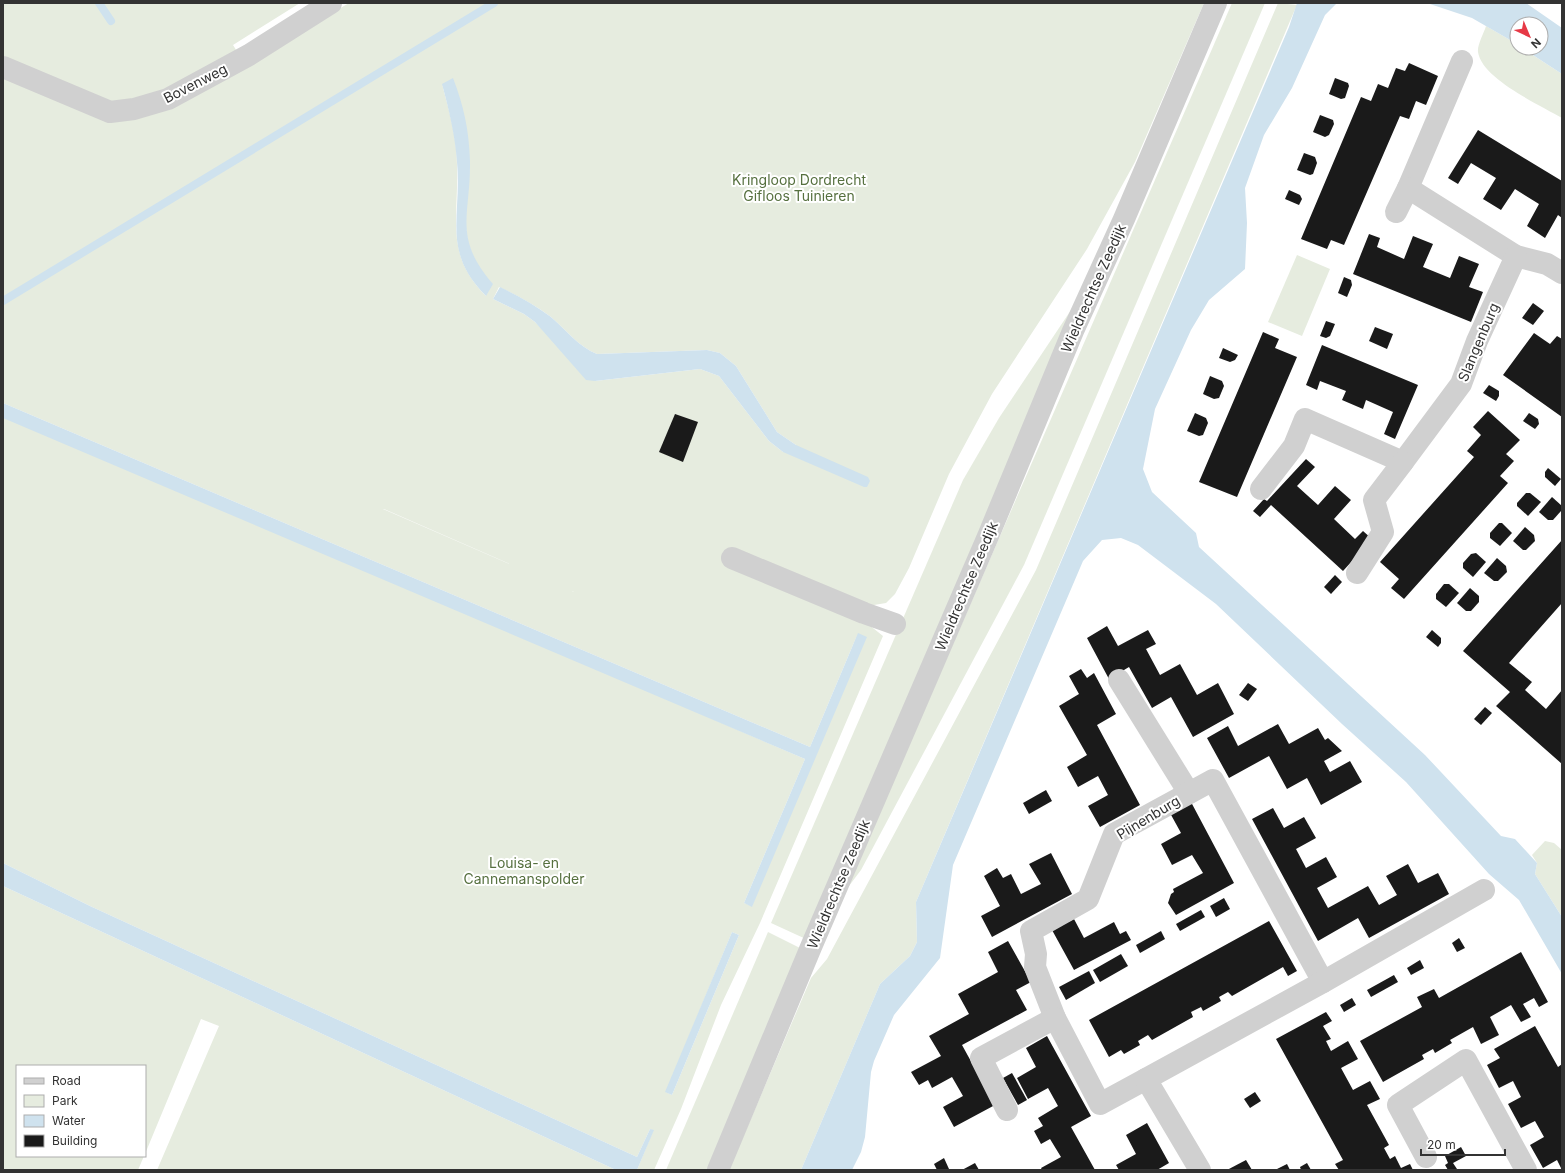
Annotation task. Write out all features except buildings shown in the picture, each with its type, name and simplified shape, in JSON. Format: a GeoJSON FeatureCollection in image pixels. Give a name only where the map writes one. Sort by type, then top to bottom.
{"type":"FeatureCollection","features":[{"type":"Feature","properties":{"kind":"street","name":"Bovenweg"},"geometry":{"type":"LineString","coordinates":[[3,67],[110,112],[134,109],[168,99],[249,55],[331,3]]}},
{"type":"Feature","properties":{"kind":"street","name":"Wieldrechtse Zeedijk"},"geometry":{"type":"LineString","coordinates":[[718,1170],[811,947],[989,534],[1073,331],[1124,219],[1216,3]]}},
{"type":"Feature","properties":{"kind":"street"},"geometry":{"type":"LineString","coordinates":[[1396,212],[1408,188],[1462,61]]}},
{"type":"Feature","properties":{"kind":"street"},"geometry":{"type":"LineString","coordinates":[[1408,188],[1516,256],[1547,264],[1562,273]]}},
{"type":"Feature","properties":{"kind":"street","name":"Slangenburg"},"geometry":{"type":"LineString","coordinates":[[1357,573],[1383,532],[1374,500],[1461,384],[1477,341],[1516,256]]}},
{"type":"Feature","properties":{"kind":"street"},"geometry":{"type":"LineString","coordinates":[[1261,489],[1294,446],[1305,419],[1403,462]]}},
{"type":"Feature","properties":{"kind":"street"},"geometry":{"type":"LineString","coordinates":[[732,558],[864,613],[895,624]]}},
{"type":"Feature","properties":{"kind":"street","name":"Pijnenburg"},"geometry":{"type":"LineString","coordinates":[[1119,680],[1189,793]]}},
{"type":"Feature","properties":{"kind":"street","name":"Pijnenburg"},"geometry":{"type":"LineString","coordinates":[[1323,982],[1213,780],[1114,834],[1088,899],[1031,931],[1036,954],[1035,967],[1055,1018],[1100,1104],[1323,982],[1484,890]]}},
{"type":"Feature","properties":{"kind":"street"},"geometry":{"type":"LineString","coordinates":[[1007,1110],[980,1058],[1055,1018]]}},
{"type":"Feature","properties":{"kind":"street"},"geometry":{"type":"LineString","coordinates":[[1426,1157],[1398,1105],[1466,1060],[1526,1170]]}},
{"type":"Feature","properties":{"kind":"street"},"geometry":{"type":"LineString","coordinates":[[1146,1079],[1200,1170]]}},
{"type":"Feature","properties":{"kind":"green space"},"geometry":{"type":"Polygon","coordinates":[[[3,3],[300,3],[233,45],[245,64],[349,3],[1204,3],[1135,162],[1087,249],[992,394],[949,474],[909,568],[895,594],[886,603],[874,605],[868,624],[883,636],[760,923],[721,1005],[681,1109],[654,1170],[637,1170],[653,1131],[650,1129],[637,1157],[90,906],[3,863],[3,412],[805,759],[744,903],[752,906],[858,633],[810,747],[3,403],[3,3]],[[442,84],[452,124],[457,155],[456,235],[464,265],[473,280],[486,296],[483,273],[475,261],[468,243],[465,222],[470,163],[442,84]],[[499,287],[493,299],[524,314],[535,322],[595,381],[700,369],[719,376],[769,441],[783,452],[796,445],[777,432],[736,366],[720,353],[707,350],[597,354],[578,343],[551,317],[520,297],[499,287]],[[383,509],[574,592],[384,509],[383,509]],[[732,932],[666,1092],[672,1095],[739,935],[732,932]]]}},
{"type":"Feature","properties":{"kind":"green space"},"geometry":{"type":"Polygon","coordinates":[[[1232,3],[1265,3],[1024,565],[861,870],[846,890],[1232,3]]]}},
{"type":"Feature","properties":{"kind":"green space"},"geometry":{"type":"Polygon","coordinates":[[[1278,3],[1297,5],[916,902],[917,942],[910,956],[880,984],[801,1170],[729,1170],[811,978],[827,959],[1036,570],[1278,3]]]}},
{"type":"Feature","properties":{"kind":"green space"},"geometry":{"type":"Polygon","coordinates":[[[1486,26],[1509,39],[1509,56],[1534,56],[1562,74],[1562,118],[1527,99],[1490,72],[1482,62],[1478,52],[1486,26]]]}},
{"type":"Feature","properties":{"kind":"green space"},"geometry":{"type":"Polygon","coordinates":[[[1297,255],[1330,269],[1302,336],[1268,322],[1297,255]]]}},
{"type":"Feature","properties":{"kind":"green space"},"geometry":{"type":"Polygon","coordinates":[[[1087,286],[808,940],[771,923],[963,480],[999,418],[1087,286]]]}},
{"type":"Feature","properties":{"kind":"green space"},"geometry":{"type":"Polygon","coordinates":[[[1545,841],[1554,843],[1562,850],[1562,917],[1535,874],[1537,863],[1532,855],[1545,841]]]}},
{"type":"Feature","properties":{"kind":"green space"},"geometry":{"type":"Polygon","coordinates":[[[3,886],[616,1170],[157,1170],[219,1026],[201,1019],[146,1152],[146,1065],[16,1065],[16,1157],[144,1157],[138,1170],[3,1170],[3,886]]]}},
{"type":"Feature","properties":{"kind":"green space"},"geometry":{"type":"Polygon","coordinates":[[[768,932],[804,950],[712,1170],[666,1170],[768,932]]]}},
{"type":"Feature","properties":{"kind":"water"},"geometry":{"type":"Polygon","coordinates":[[[1297,3],[1337,3],[1325,15],[1292,88],[1264,135],[1245,188],[1247,223],[1245,269],[1209,300],[1191,330],[1155,409],[1143,469],[1152,492],[1196,533],[1199,547],[1425,755],[1501,836],[1515,839],[1537,863],[1535,874],[1562,917],[1562,974],[1519,900],[1489,874],[1406,782],[1342,724],[1216,604],[1138,545],[1121,538],[1102,540],[1083,561],[953,865],[940,958],[894,1015],[874,1061],[871,1072],[865,1137],[861,1152],[852,1170],[801,1170],[880,984],[910,956],[917,942],[916,902],[1289,27],[1297,3]]]}},
{"type":"Feature","properties":{"kind":"water"},"geometry":{"type":"Polygon","coordinates":[[[1427,3],[1526,3],[1545,16],[1509,16],[1509,39],[1472,18],[1427,3]]]}},
{"type":"Feature","properties":{"kind":"water"},"geometry":{"type":"Polygon","coordinates":[[[1549,19],[1562,28],[1562,74],[1534,56],[1549,56],[1549,19]]]}},
{"type":"Feature","properties":{"kind":"water"},"geometry":{"type":"Polygon","coordinates":[[[453,78],[463,109],[467,129],[470,161],[466,225],[472,252],[480,267],[493,284],[486,296],[472,280],[463,264],[458,248],[456,233],[458,182],[457,162],[455,142],[442,84],[453,78]]]}},
{"type":"Feature","properties":{"kind":"water"},"geometry":{"type":"Polygon","coordinates":[[[500,287],[551,317],[578,343],[597,354],[707,350],[720,353],[736,366],[777,432],[796,445],[868,477],[870,481],[867,487],[783,452],[769,441],[719,376],[700,369],[595,381],[586,380],[535,322],[524,314],[493,299],[500,287]]]}},
{"type":"Feature","properties":{"kind":"water"},"geometry":{"type":"Polygon","coordinates":[[[3,403],[810,747],[858,633],[867,637],[752,907],[744,903],[805,759],[3,418],[3,403]]]}},
{"type":"Feature","properties":{"kind":"water"},"geometry":{"type":"Polygon","coordinates":[[[3,863],[90,906],[637,1157],[650,1129],[654,1130],[637,1170],[616,1170],[3,886],[3,863]]]}},
{"type":"Feature","properties":{"kind":"water"},"geometry":{"type":"Polygon","coordinates":[[[732,932],[739,935],[672,1095],[665,1092],[732,932]]]}},
{"type":"Feature","properties":{"kind":"waterway"},"geometry":{"type":"LineString","coordinates":[[99,3],[111,21]]}},
{"type":"Feature","properties":{"kind":"waterway"},"geometry":{"type":"LineString","coordinates":[[3,301],[494,3]]}},
{"type":"Feature","properties":{"kind":"park label","name":"Kringloop Dordrecht Gifloos Tuinieren"},"geometry":{"type":"Point","coordinates":[799,188]}},
{"type":"Feature","properties":{"kind":"park label","name":"Louisa- en Cannemanspolder"},"geometry":{"type":"Point","coordinates":[524,870]}}]}
